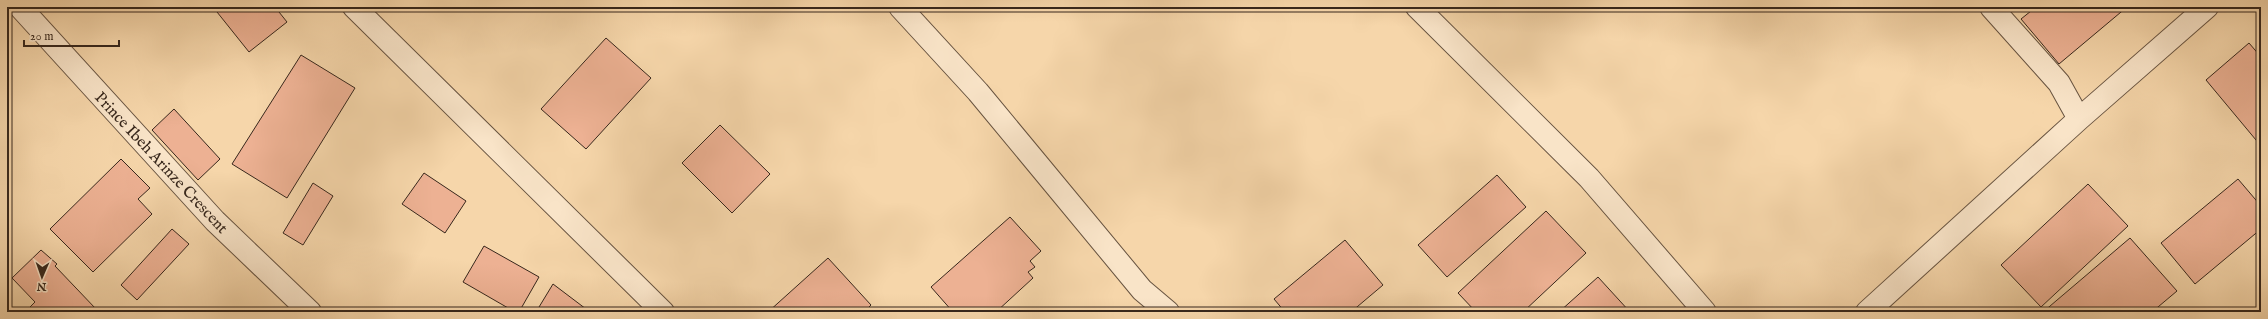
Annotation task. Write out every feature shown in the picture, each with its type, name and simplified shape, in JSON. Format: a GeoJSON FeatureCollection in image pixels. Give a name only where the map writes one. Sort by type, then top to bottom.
{"type":"FeatureCollection","features":[{"type":"Feature","properties":{"kind":"street","name":"Prince Ibeh Arinze Crescent"},"geometry":{"type":"LineString","coordinates":[[20,7],[215,221],[310,312]]}},
{"type":"Feature","properties":{"kind":"street"},"geometry":{"type":"LineString","coordinates":[[354,7],[663,312]]}},
{"type":"Feature","properties":{"kind":"street"},"geometry":{"type":"LineString","coordinates":[[900,7],[978,92],[1142,290],[1168,312]]}},
{"type":"Feature","properties":{"kind":"street"},"geometry":{"type":"LineString","coordinates":[[1417,7],[1589,178],[1705,312]]}},
{"type":"Feature","properties":{"kind":"street"},"geometry":{"type":"LineString","coordinates":[[1991,7],[2059,83],[2079,119]]}},
{"type":"Feature","properties":{"kind":"street"},"geometry":{"type":"LineString","coordinates":[[1867,312],[2079,119],[2207,7]]}},
{"type":"Feature","properties":{"kind":"building"},"geometry":{"type":"Polygon","coordinates":[[[213,7],[275,7],[287,22],[249,52],[213,7]]]}},
{"type":"Feature","properties":{"kind":"building"},"geometry":{"type":"Polygon","coordinates":[[[2036,7],[2127,7],[2059,64],[2021,19],[2036,7]]]}},
{"type":"Feature","properties":{"kind":"building"},"geometry":{"type":"Polygon","coordinates":[[[606,38],[651,78],[586,149],[541,109],[606,38]]]}},
{"type":"Feature","properties":{"kind":"building"},"geometry":{"type":"Polygon","coordinates":[[[2249,43],[2261,57],[2261,146],[2206,80],[2249,43]]]}},
{"type":"Feature","properties":{"kind":"building"},"geometry":{"type":"Polygon","coordinates":[[[301,55],[355,88],[287,198],[232,164],[301,55]]]}},
{"type":"Feature","properties":{"kind":"building"},"geometry":{"type":"Polygon","coordinates":[[[174,109],[220,159],[198,180],[152,130],[174,109]]]}},
{"type":"Feature","properties":{"kind":"building"},"geometry":{"type":"Polygon","coordinates":[[[720,125],[770,174],[732,213],[682,163],[720,125]]]}},
{"type":"Feature","properties":{"kind":"building"},"geometry":{"type":"Polygon","coordinates":[[[121,159],[150,188],[138,199],[152,214],[93,272],[50,229],[121,159]]]}},
{"type":"Feature","properties":{"kind":"building"},"geometry":{"type":"Polygon","coordinates":[[[424,173],[466,201],[445,233],[402,204],[424,173]]]}},
{"type":"Feature","properties":{"kind":"building"},"geometry":{"type":"Polygon","coordinates":[[[1497,175],[1526,207],[1447,277],[1418,245],[1497,175]]]}},
{"type":"Feature","properties":{"kind":"building"},"geometry":{"type":"Polygon","coordinates":[[[2238,179],[2261,206],[2261,229],[2195,284],[2161,243],[2238,179]]]}},
{"type":"Feature","properties":{"kind":"building"},"geometry":{"type":"Polygon","coordinates":[[[313,183],[333,196],[303,245],[283,233],[313,183]]]}},
{"type":"Feature","properties":{"kind":"building"},"geometry":{"type":"Polygon","coordinates":[[[2088,184],[2128,226],[2041,307],[2001,265],[2088,184]]]}},
{"type":"Feature","properties":{"kind":"building"},"geometry":{"type":"Polygon","coordinates":[[[1546,211],[1586,253],[1523,312],[1476,312],[1458,293],[1546,211]]]}},
{"type":"Feature","properties":{"kind":"building"},"geometry":{"type":"Polygon","coordinates":[[[1010,217],[1041,251],[1030,261],[1035,267],[1028,272],[1033,278],[996,312],[953,312],[931,287],[1010,217]]]}},
{"type":"Feature","properties":{"kind":"building"},"geometry":{"type":"Polygon","coordinates":[[[172,229],[189,244],[137,300],[121,285],[172,229]]]}},
{"type":"Feature","properties":{"kind":"building"},"geometry":{"type":"Polygon","coordinates":[[[2130,238],[2177,291],[2152,312],[2043,312],[2130,238]]]}},
{"type":"Feature","properties":{"kind":"building"},"geometry":{"type":"Polygon","coordinates":[[[1345,240],[1383,285],[1351,312],[1285,312],[1274,299],[1345,240]]]}},
{"type":"Feature","properties":{"kind":"building"},"geometry":{"type":"Polygon","coordinates":[[[484,246],[539,277],[519,312],[515,312],[463,282],[484,246]]]}},
{"type":"Feature","properties":{"kind":"building"},"geometry":{"type":"Polygon","coordinates":[[[41,250],[57,264],[55,266],[96,309],[93,312],[25,312],[35,302],[12,278],[41,250]]]}},
{"type":"Feature","properties":{"kind":"building"},"geometry":{"type":"Polygon","coordinates":[[[828,258],[871,305],[864,312],[768,312],[828,258]]]}},
{"type":"Feature","properties":{"kind":"building"},"geometry":{"type":"Polygon","coordinates":[[[1598,277],[1630,312],[1559,312],[1598,277]]]}},
{"type":"Feature","properties":{"kind":"building"},"geometry":{"type":"Polygon","coordinates":[[[553,284],[590,312],[536,312],[553,284]]]}}]}
